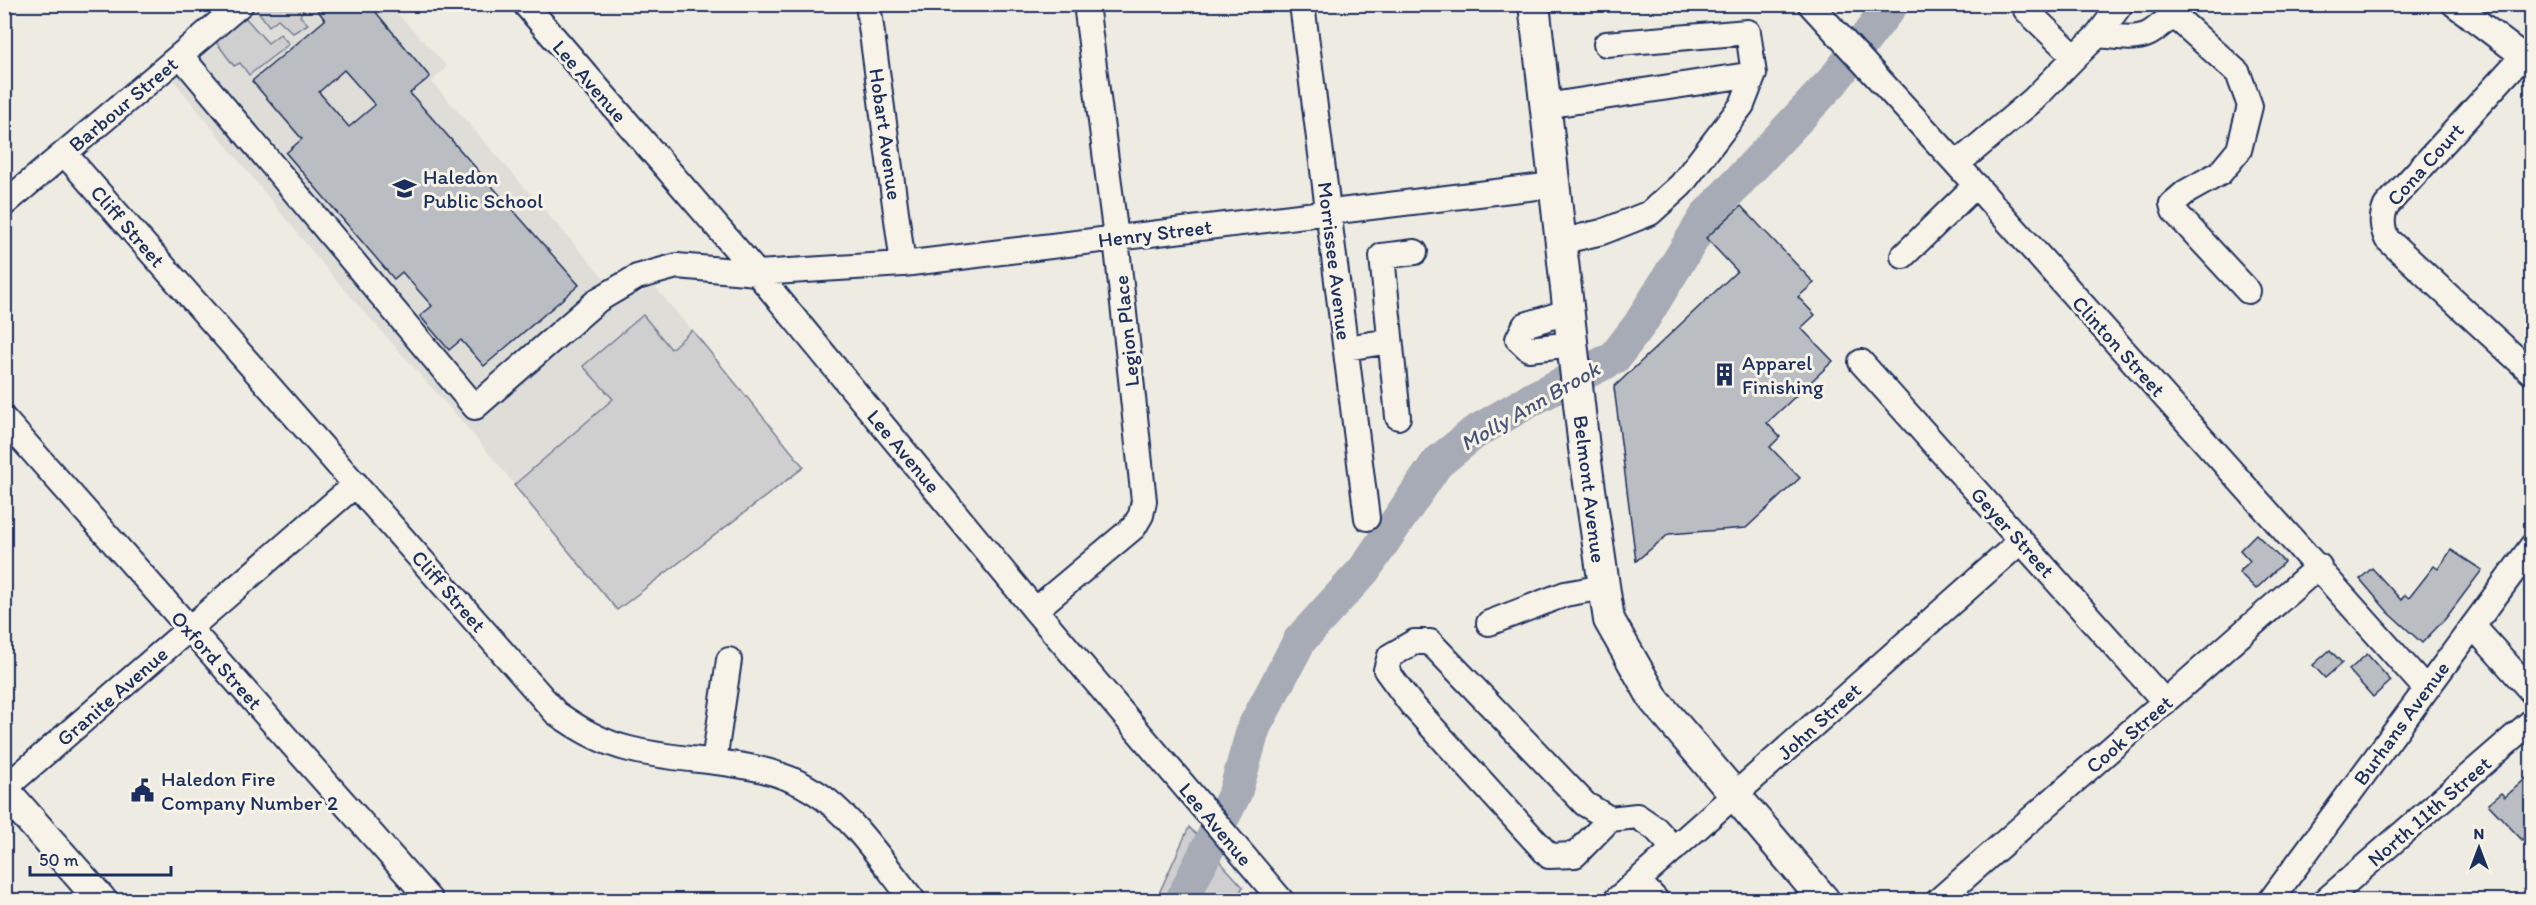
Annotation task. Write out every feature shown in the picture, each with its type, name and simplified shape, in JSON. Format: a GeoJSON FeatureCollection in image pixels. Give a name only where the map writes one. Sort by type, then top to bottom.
{"type":"FeatureCollection","features":[{"type":"Feature","properties":{"kind":"main road","name":"Belmont Avenue"},"geometry":{"type":"LineString","coordinates":[[1534,4],[1584,448],[1609,620],[1654,701],[1824,900]]}},
{"type":"Feature","properties":{"kind":"main road"},"geometry":{"type":"LineString","coordinates":[[4,790],[101,900]]}},
{"type":"Feature","properties":{"kind":"street","name":"Barbour Street"},"geometry":{"type":"LineString","coordinates":[[4,204],[241,4]]}},
{"type":"Feature","properties":{"kind":"street","name":"Lee Avenue"},"geometry":{"type":"LineString","coordinates":[[525,4],[757,273],[1035,610],[1281,900]]}},
{"type":"Feature","properties":{"kind":"street","name":"Hobart Avenue"},"geometry":{"type":"LineString","coordinates":[[868,4],[903,264]]}},
{"type":"Feature","properties":{"kind":"street","name":"Legion Place"},"geometry":{"type":"LineString","coordinates":[[1035,610],[1134,527],[1141,515],[1144,501],[1116,238],[1086,4]]}},
{"type":"Feature","properties":{"kind":"street","name":"Morrissee Avenue"},"geometry":{"type":"LineString","coordinates":[[1302,4],[1367,518]]}},
{"type":"Feature","properties":{"kind":"street","name":"Clinton Street"},"geometry":{"type":"LineString","coordinates":[[1810,4],[1976,185],[2212,451],[2319,566],[2426,689]]}},
{"type":"Feature","properties":{"kind":"street"},"geometry":{"type":"LineString","coordinates":[[1957,164],[2033,100],[2098,35],[2121,4]]}},
{"type":"Feature","properties":{"kind":"street"},"geometry":{"type":"LineString","coordinates":[[2454,4],[2527,60]]}},
{"type":"Feature","properties":{"kind":"street"},"geometry":{"type":"LineString","coordinates":[[2026,10],[2075,57]]}},
{"type":"Feature","properties":{"kind":"street"},"geometry":{"type":"LineString","coordinates":[[2098,35],[2134,38],[2148,34],[2170,18],[2177,18],[2238,73],[2250,106],[2239,150],[2220,173],[2186,192],[2172,204],[2174,211],[2248,291]]}},
{"type":"Feature","properties":{"kind":"street"},"geometry":{"type":"LineString","coordinates":[[1559,242],[1602,232],[1650,213],[1681,185],[1742,105],[1754,74],[1748,32],[1606,44]]}},
{"type":"Feature","properties":{"kind":"street","name":"Henry Street"},"geometry":{"type":"LineString","coordinates":[[181,56],[475,407],[598,300],[638,277],[678,266],[757,273],[903,264],[1553,185]]}},
{"type":"Feature","properties":{"kind":"street","name":"Cona Court"},"geometry":{"type":"LineString","coordinates":[[2527,60],[2386,206],[2382,217],[2382,228],[2387,239],[2532,373]]}},
{"type":"Feature","properties":{"kind":"street"},"geometry":{"type":"LineString","coordinates":[[1545,106],[1754,74]]}},
{"type":"Feature","properties":{"kind":"street","name":"Cliff Street"},"geometry":{"type":"LineString","coordinates":[[64,153],[556,712],[588,734],[608,743],[632,750],[759,768],[815,791],[849,822],[913,900]]}},
{"type":"Feature","properties":{"kind":"street"},"geometry":{"type":"LineString","coordinates":[[1903,256],[1976,185]]}},
{"type":"Feature","properties":{"kind":"street"},"geometry":{"type":"LineString","coordinates":[[1398,417],[1382,256],[1415,252]]}},
{"type":"Feature","properties":{"kind":"street"},"geometry":{"type":"LineString","coordinates":[[1346,348],[1390,341]]}},
{"type":"Feature","properties":{"kind":"street","name":"Geyer Street"},"geometry":{"type":"LineString","coordinates":[[1861,362],[2166,702]]}},
{"type":"Feature","properties":{"kind":"street","name":"Oxford Street"},"geometry":{"type":"LineString","coordinates":[[4,419],[430,900]]}},
{"type":"Feature","properties":{"kind":"street","name":"Granite Avenue"},"geometry":{"type":"LineString","coordinates":[[4,790],[356,484]]}},
{"type":"Feature","properties":{"kind":"street","name":"John Street"},"geometry":{"type":"LineString","coordinates":[[1616,900],[2021,541]]}},
{"type":"Feature","properties":{"kind":"street","name":"Burhans Avenue"},"geometry":{"type":"LineString","coordinates":[[2271,900],[2532,546]]}},
{"type":"Feature","properties":{"kind":"street","name":"Cook Street"},"geometry":{"type":"LineString","coordinates":[[1939,900],[2319,566]]}},
{"type":"Feature","properties":{"kind":"street"},"geometry":{"type":"LineString","coordinates":[[1489,623],[1565,594],[1604,587]]}},
{"type":"Feature","properties":{"kind":"street"},"geometry":{"type":"LineString","coordinates":[[2473,626],[2532,692]]}},
{"type":"Feature","properties":{"kind":"street"},"geometry":{"type":"LineString","coordinates":[[1610,819],[1575,855],[1549,856],[1411,704],[1386,670],[1390,656],[1414,642],[1430,642],[1585,804],[1610,819],[1637,816],[1656,829],[1674,849]]}},
{"type":"Feature","properties":{"kind":"street"},"geometry":{"type":"LineString","coordinates":[[714,762],[729,660]]}},
{"type":"Feature","properties":{"kind":"street","name":"North 11th Street"},"geometry":{"type":"LineString","coordinates":[[2326,900],[2532,721]]}},
{"type":"Feature","properties":{"kind":"street"},"geometry":{"type":"LineString","coordinates":[[1638,881],[1656,900]]}},
{"type":"Feature","properties":{"kind":"shaded area"},"geometry":{"type":"Polygon","coordinates":[[[256,4],[305,5],[300,16],[308,24],[293,33],[278,19],[269,26],[254,6],[256,4]]]}},
{"type":"Feature","properties":{"kind":"shaded area"},"geometry":{"type":"Polygon","coordinates":[[[238,5],[389,5],[447,66],[432,82],[619,295],[642,293],[652,283],[804,467],[606,594],[464,424],[333,277],[162,66],[238,5]]]}},
{"type":"Feature","properties":{"kind":"shaded area"},"geometry":{"type":"Polygon","coordinates":[[[242,14],[268,43],[280,34],[289,44],[249,75],[240,63],[234,66],[214,39],[242,14]]]}},
{"type":"Feature","properties":{"kind":"shaded area"},"geometry":{"type":"Polygon","coordinates":[[[643,315],[671,349],[692,330],[804,467],[617,610],[514,485],[613,399],[583,366],[643,315]]]}},
{"type":"Feature","properties":{"kind":"shaded area"},"geometry":{"type":"Polygon","coordinates":[[[1189,827],[1243,887],[1235,900],[1156,900],[1189,827]]]}},
{"type":"Feature","properties":{"kind":"building","name":"Haledon Public School"},"geometry":{"type":"Polygon","coordinates":[[[313,4],[369,4],[430,77],[410,93],[579,285],[484,366],[461,340],[449,350],[420,316],[432,306],[402,272],[394,279],[286,153],[302,139],[252,81],[325,20],[313,4]],[[344,70],[319,92],[349,127],[375,105],[344,70]]]}},
{"type":"Feature","properties":{"kind":"building","name":"Apparel Finishing"},"geometry":{"type":"Polygon","coordinates":[[[1741,206],[1814,283],[1798,297],[1815,315],[1801,328],[1833,361],[1767,423],[1780,437],[1770,447],[1800,478],[1746,528],[1669,534],[1636,561],[1614,387],[1737,271],[1706,238],[1741,206]]]}},
{"type":"Feature","properties":{"kind":"building"},"geometry":{"type":"Polygon","coordinates":[[[2256,534],[2284,562],[2256,589],[2239,572],[2250,561],[2240,550],[2256,534]]]}},
{"type":"Feature","properties":{"kind":"building"},"geometry":{"type":"Polygon","coordinates":[[[2451,550],[2482,570],[2446,618],[2422,643],[2388,612],[2360,579],[2372,568],[2401,600],[2405,595],[2409,598],[2434,566],[2438,569],[2451,550]]]}},
{"type":"Feature","properties":{"kind":"building"},"geometry":{"type":"Polygon","coordinates":[[[2330,650],[2342,663],[2325,678],[2313,665],[2330,650]]]}},
{"type":"Feature","properties":{"kind":"building"},"geometry":{"type":"Polygon","coordinates":[[[2367,654],[2391,681],[2373,697],[2349,670],[2367,654]]]}},
{"type":"Feature","properties":{"kind":"building"},"geometry":{"type":"Polygon","coordinates":[[[2532,773],[2532,831],[2522,840],[2488,804],[2501,793],[2505,797],[2532,773]]]}},
{"type":"Feature","properties":{"kind":"waterway","name":"Molly Ann Brook"},"geometry":{"type":"LineString","coordinates":[[1182,900],[1235,793],[1254,727],[1300,640],[1364,570],[1437,463],[1474,433],[1534,398],[1614,358],[1640,324],[1707,215],[1833,81],[1892,4]]}},
{"type":"Feature","properties":{"kind":"place","name":"Haledon Public School"},"geometry":{"type":"Point","coordinates":[405,188]}},
{"type":"Feature","properties":{"kind":"place","name":"Apparel Finishing"},"geometry":{"type":"Point","coordinates":[1724,374]}},
{"type":"Feature","properties":{"kind":"place","name":"Haledon Fire Company Number 2"},"geometry":{"type":"Point","coordinates":[143,790]}}]}
